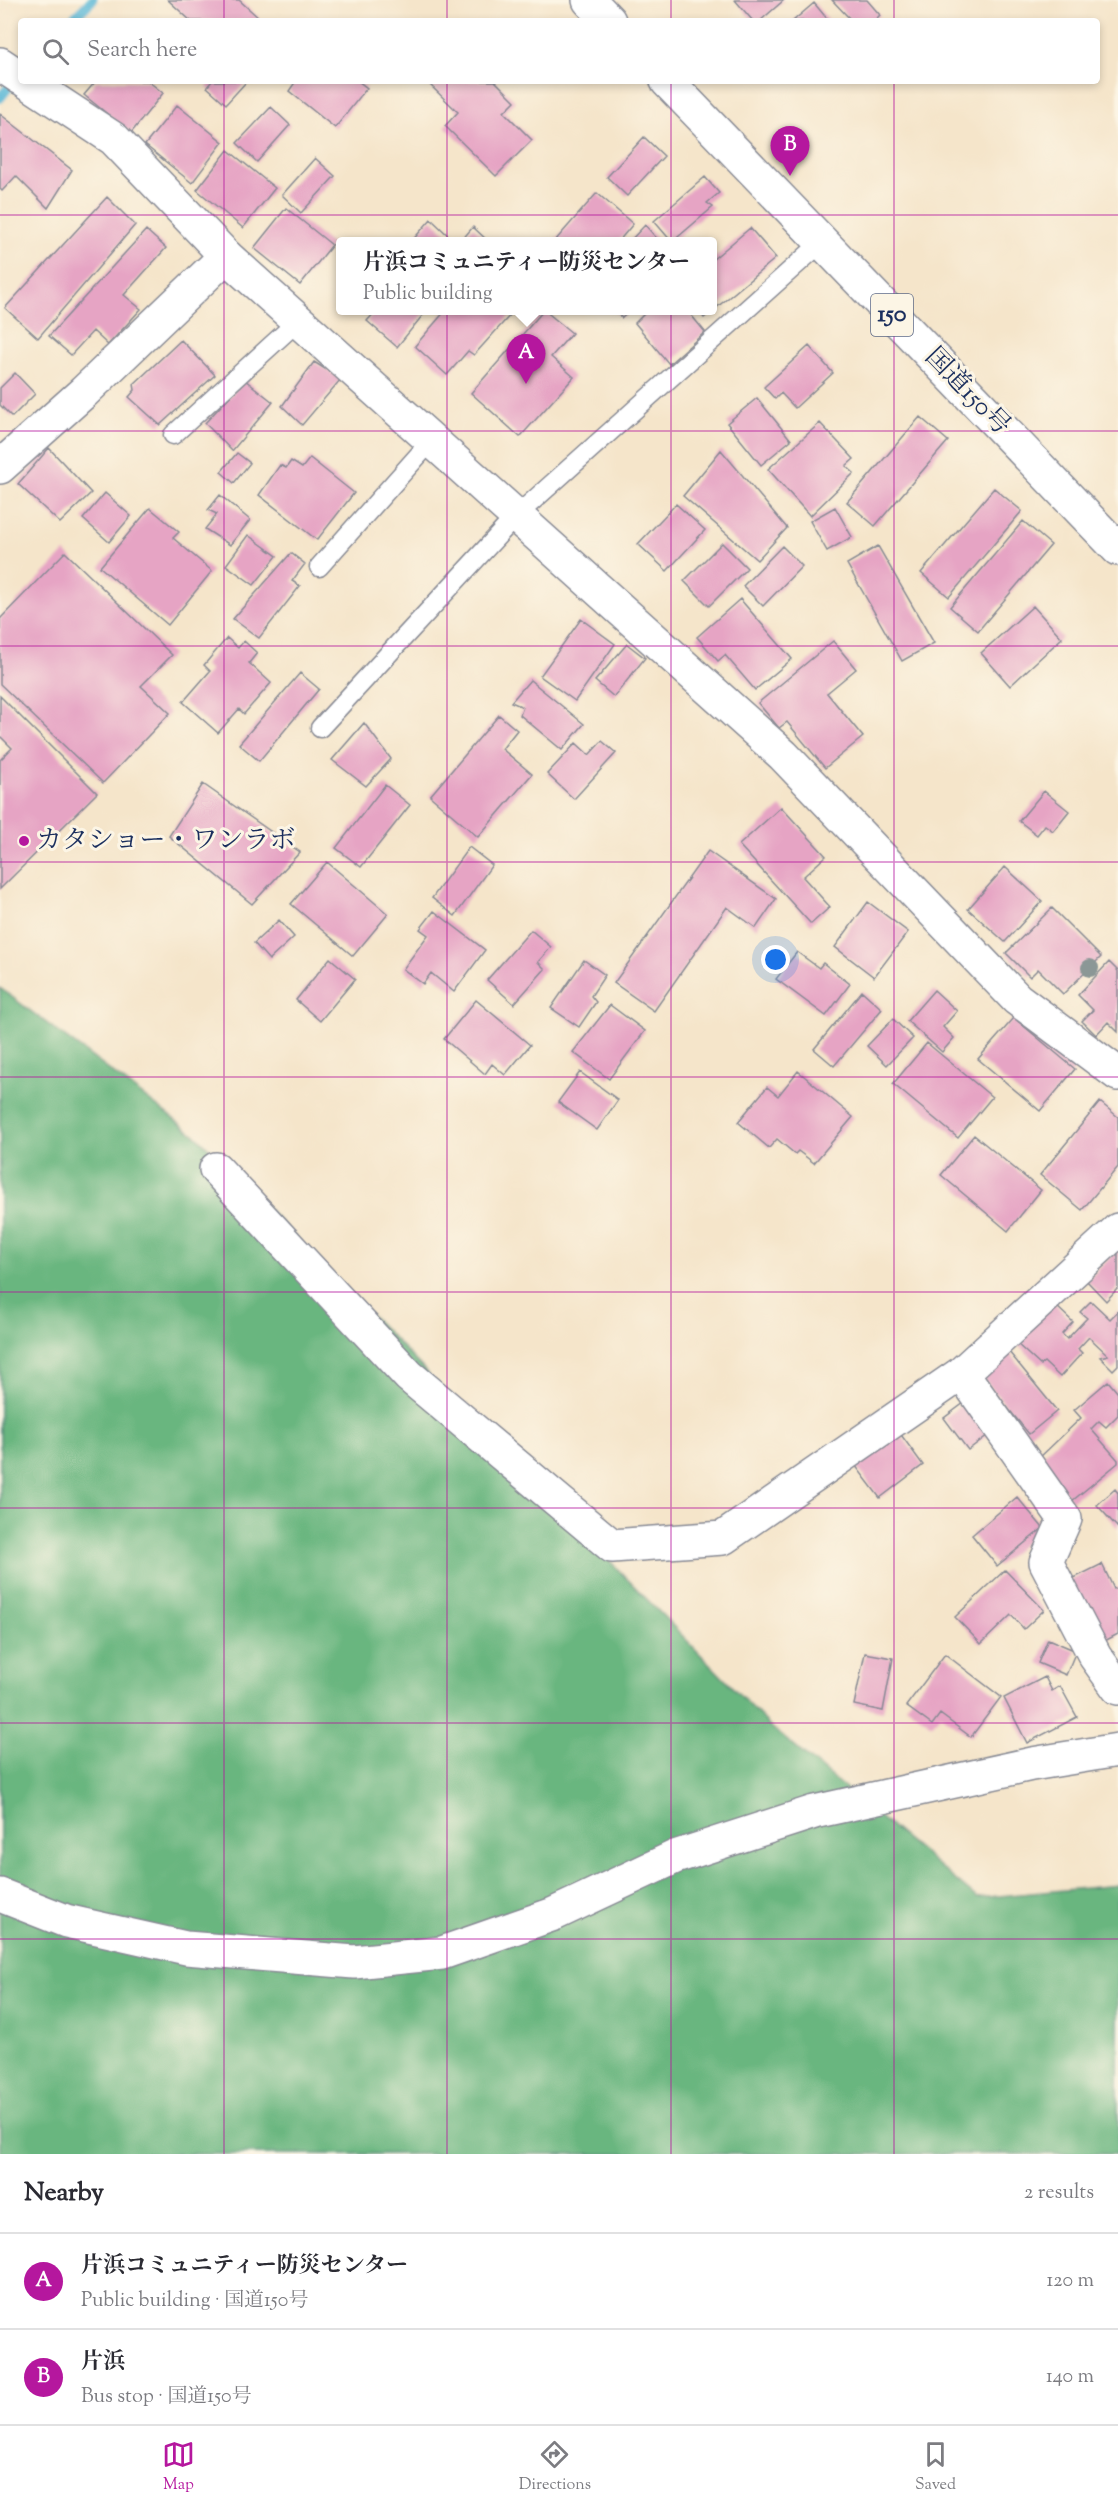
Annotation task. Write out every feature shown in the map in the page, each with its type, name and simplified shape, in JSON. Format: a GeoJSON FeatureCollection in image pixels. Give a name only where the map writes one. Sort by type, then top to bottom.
{"type":"FeatureCollection","features":[{"type":"Feature","properties":{"kind":"main road"},"geometry":{"type":"LineString","coordinates":[[589,0],[606,18]]}},
{"type":"Feature","properties":{"kind":"main road"},"geometry":{"type":"LineString","coordinates":[[0,64],[18,76]]}},
{"type":"Feature","properties":{"kind":"main road"},"geometry":{"type":"LineString","coordinates":[[31,84],[114,138],[226,256],[783,755],[1017,999],[1118,1074]]}},
{"type":"Feature","properties":{"kind":"main road","name":"国道150号"},"geometry":{"type":"LineString","coordinates":[[670,84],[1118,549]]}},
{"type":"Feature","properties":{"kind":"main road"},"geometry":{"type":"LineString","coordinates":[[0,467],[84,392],[226,256]]}},
{"type":"Feature","properties":{"kind":"main road"},"geometry":{"type":"LineString","coordinates":[[216,1169],[409,1376],[612,1546],[723,1538],[962,1372],[1118,1230]]}},
{"type":"Feature","properties":{"kind":"main road"},"geometry":{"type":"LineString","coordinates":[[962,1372],[1065,1519],[1046,1562],[1095,1656],[1118,1688]]}},
{"type":"Feature","properties":{"kind":"main road"},"geometry":{"type":"LineString","coordinates":[[0,1895],[66,1921],[186,1948],[354,1962],[442,1953],[554,1914],[675,1857],[814,1812],[1032,1764],[1118,1750]]}},
{"type":"Feature","properties":{"kind":"lane"},"geometry":{"type":"LineString","coordinates":[[320,728],[516,516],[822,242]]}},
{"type":"Feature","properties":{"kind":"lane"},"geometry":{"type":"LineString","coordinates":[[173,435],[298,321]]}},
{"type":"Feature","properties":{"kind":"lane"},"geometry":{"type":"LineString","coordinates":[[319,567],[432,440]]}},
{"type":"Feature","properties":{"kind":"green space"},"geometry":{"type":"Polygon","coordinates":[[[0,988],[199,1138],[771,1727],[977,1898],[1118,1885],[1118,2154],[0,2154],[0,988]]]}},
{"type":"Feature","properties":{"kind":"building"},"geometry":{"type":"Polygon","coordinates":[[[168,0],[239,0],[259,18],[188,18],[168,0]]]}},
{"type":"Feature","properties":{"kind":"building"},"geometry":{"type":"Polygon","coordinates":[[[735,0],[784,0],[763,18],[750,18],[735,0]]]}},
{"type":"Feature","properties":{"kind":"building"},"geometry":{"type":"Polygon","coordinates":[[[832,0],[867,0],[880,15],[877,18],[849,18],[832,0]]]}},
{"type":"Feature","properties":{"kind":"building"},"geometry":{"type":"Polygon","coordinates":[[[814,3],[826,18],[796,18],[814,3]]]}},
{"type":"Feature","properties":{"kind":"building"},"geometry":{"type":"Polygon","coordinates":[[[93,84],[152,84],[163,93],[131,133],[84,95],[93,84]]]}},
{"type":"Feature","properties":{"kind":"building"},"geometry":{"type":"Polygon","coordinates":[[[210,84],[244,84],[226,104],[207,87],[210,84]]]}},
{"type":"Feature","properties":{"kind":"building"},"geometry":{"type":"Polygon","coordinates":[[[294,84],[362,84],[367,88],[335,128],[289,91],[294,84]]]}},
{"type":"Feature","properties":{"kind":"building"},"geometry":{"type":"Polygon","coordinates":[[[498,84],[515,101],[504,112],[532,140],[496,176],[445,126],[458,112],[430,85],[498,84]]]}},
{"type":"Feature","properties":{"kind":"building"},"geometry":{"type":"Polygon","coordinates":[[[177,105],[223,142],[192,183],[145,145],[177,105]]]}},
{"type":"Feature","properties":{"kind":"building"},"geometry":{"type":"Polygon","coordinates":[[[271,107],[290,125],[257,162],[237,143],[271,107]]]}},
{"type":"Feature","properties":{"kind":"building"},"geometry":{"type":"Polygon","coordinates":[[[0,114],[72,170],[48,208],[16,176],[2,191],[0,189],[0,114]]]}},
{"type":"Feature","properties":{"kind":"building"},"geometry":{"type":"Polygon","coordinates":[[[644,137],[664,156],[627,196],[607,177],[644,137]]]}},
{"type":"Feature","properties":{"kind":"building"},"geometry":{"type":"Polygon","coordinates":[[[228,150],[275,188],[243,228],[197,190],[228,150]]]}},
{"type":"Feature","properties":{"kind":"building"},"geometry":{"type":"Polygon","coordinates":[[[315,158],[335,176],[301,213],[282,195],[315,158]]]}},
{"type":"Feature","properties":{"kind":"building"},"geometry":{"type":"Polygon","coordinates":[[[705,177],[719,193],[707,203],[713,207],[678,237],[668,237],[654,221],[705,177]]]}},
{"type":"Feature","properties":{"kind":"building"},"geometry":{"type":"Polygon","coordinates":[[[597,193],[633,224],[622,237],[558,237],[597,193]]]}},
{"type":"Feature","properties":{"kind":"building"},"geometry":{"type":"Polygon","coordinates":[[[107,197],[135,225],[38,338],[5,308],[107,197]]]}},
{"type":"Feature","properties":{"kind":"building"},"geometry":{"type":"Polygon","coordinates":[[[286,208],[332,245],[300,285],[254,248],[286,208]]]}},
{"type":"Feature","properties":{"kind":"building"},"geometry":{"type":"Polygon","coordinates":[[[431,219],[450,237],[415,237],[431,219]]]}},
{"type":"Feature","properties":{"kind":"building"},"geometry":{"type":"Polygon","coordinates":[[[645,225],[656,237],[634,237],[645,225]]]}},
{"type":"Feature","properties":{"kind":"building"},"geometry":{"type":"Polygon","coordinates":[[[473,227],[484,237],[464,237],[473,227]]]}},
{"type":"Feature","properties":{"kind":"building"},"geometry":{"type":"Polygon","coordinates":[[[750,228],[776,258],[717,307],[717,256],[750,228]]]}},
{"type":"Feature","properties":{"kind":"building"},"geometry":{"type":"Polygon","coordinates":[[[146,230],[166,248],[124,295],[141,309],[108,345],[93,331],[71,355],[49,336],[146,230]]]}},
{"type":"Feature","properties":{"kind":"building"},"geometry":{"type":"Polygon","coordinates":[[[372,315],[423,315],[397,347],[367,321],[372,315]]]}},
{"type":"Feature","properties":{"kind":"building"},"geometry":{"type":"Polygon","coordinates":[[[442,315],[510,315],[474,355],[468,351],[447,375],[415,346],[442,315]]]}},
{"type":"Feature","properties":{"kind":"building"},"geometry":{"type":"Polygon","coordinates":[[[540,315],[550,315],[572,333],[551,357],[574,377],[520,437],[471,393],[540,315]]]}},
{"type":"Feature","properties":{"kind":"building"},"geometry":{"type":"Polygon","coordinates":[[[643,315],[691,315],[705,332],[669,364],[635,323],[643,315]]]}},
{"type":"Feature","properties":{"kind":"building"},"geometry":{"type":"Polygon","coordinates":[[[181,340],[215,375],[160,425],[129,397],[135,390],[134,384],[181,340]]]}},
{"type":"Feature","properties":{"kind":"building"},"geometry":{"type":"Polygon","coordinates":[[[809,346],[833,373],[795,408],[781,393],[775,399],[764,387],[809,346]]]}},
{"type":"Feature","properties":{"kind":"building"},"geometry":{"type":"Polygon","coordinates":[[[314,362],[341,379],[302,425],[282,406],[314,362]]]}},
{"type":"Feature","properties":{"kind":"building"},"geometry":{"type":"Polygon","coordinates":[[[15,373],[35,394],[12,417],[0,405],[0,388],[15,373]]]}},
{"type":"Feature","properties":{"kind":"building"},"geometry":{"type":"Polygon","coordinates":[[[245,380],[273,402],[232,451],[205,423],[245,380]]]}},
{"type":"Feature","properties":{"kind":"building"},"geometry":{"type":"Polygon","coordinates":[[[757,398],[791,440],[761,465],[727,423],[757,398]]]}},
{"type":"Feature","properties":{"kind":"building"},"geometry":{"type":"Polygon","coordinates":[[[920,417],[948,441],[875,526],[847,502],[920,417]]]}},
{"type":"Feature","properties":{"kind":"building"},"geometry":{"type":"Polygon","coordinates":[[[820,423],[854,459],[846,466],[854,473],[810,516],[768,469],[820,423]]]}},
{"type":"Feature","properties":{"kind":"building"},"geometry":{"type":"Polygon","coordinates":[[[49,448],[91,493],[60,523],[18,484],[49,448]]]}},
{"type":"Feature","properties":{"kind":"building"},"geometry":{"type":"Polygon","coordinates":[[[721,450],[787,528],[757,560],[683,496],[721,450]]]}},
{"type":"Feature","properties":{"kind":"building"},"geometry":{"type":"Polygon","coordinates":[[[237,453],[250,463],[234,483],[221,472],[237,453]]]}},
{"type":"Feature","properties":{"kind":"building"},"geometry":{"type":"Polygon","coordinates":[[[310,458],[354,493],[317,540],[259,495],[280,465],[286,468],[291,461],[302,468],[310,458]]]}},
{"type":"Feature","properties":{"kind":"building"},"geometry":{"type":"Polygon","coordinates":[[[994,488],[1022,511],[949,597],[921,573],[994,488]]]}},
{"type":"Feature","properties":{"kind":"building"},"geometry":{"type":"Polygon","coordinates":[[[105,493],[131,516],[109,542],[83,519],[105,493]]]}},
{"type":"Feature","properties":{"kind":"building"},"geometry":{"type":"Polygon","coordinates":[[[220,495],[250,520],[230,545],[205,529],[217,514],[208,510],[220,495]]]}},
{"type":"Feature","properties":{"kind":"building"},"geometry":{"type":"Polygon","coordinates":[[[676,504],[705,530],[667,571],[638,544],[676,504]]]}},
{"type":"Feature","properties":{"kind":"building"},"geometry":{"type":"Polygon","coordinates":[[[835,507],[852,537],[827,551],[810,521],[835,507]]]}},
{"type":"Feature","properties":{"kind":"building"},"geometry":{"type":"Polygon","coordinates":[[[150,508],[179,532],[173,538],[212,571],[168,625],[100,567],[150,508]]]}},
{"type":"Feature","properties":{"kind":"building"},"geometry":{"type":"Polygon","coordinates":[[[1023,521],[1051,545],[978,631],[950,607],[1023,521]]]}},
{"type":"Feature","properties":{"kind":"building"},"geometry":{"type":"Polygon","coordinates":[[[248,535],[277,556],[254,585],[226,565],[248,535]]]}},
{"type":"Feature","properties":{"kind":"building"},"geometry":{"type":"Polygon","coordinates":[[[722,543],[747,568],[709,606],[684,581],[722,543]]]}},
{"type":"Feature","properties":{"kind":"building"},"geometry":{"type":"Polygon","coordinates":[[[782,546],[802,566],[763,606],[743,586],[782,546]]]}},
{"type":"Feature","properties":{"kind":"building"},"geometry":{"type":"Polygon","coordinates":[[[878,546],[934,643],[902,661],[847,564],[878,546]]]}},
{"type":"Feature","properties":{"kind":"building"},"geometry":{"type":"Polygon","coordinates":[[[65,552],[172,655],[141,686],[170,713],[103,783],[0,684],[0,619],[65,552]]]}},
{"type":"Feature","properties":{"kind":"building"},"geometry":{"type":"Polygon","coordinates":[[[291,553],[305,564],[292,581],[300,586],[259,638],[233,619],[291,553]]]}},
{"type":"Feature","properties":{"kind":"building"},"geometry":{"type":"Polygon","coordinates":[[[740,599],[792,659],[755,690],[725,655],[718,661],[697,637],[740,599]]]}},
{"type":"Feature","properties":{"kind":"building"},"geometry":{"type":"Polygon","coordinates":[[[1033,606],[1062,638],[1010,686],[981,653],[1033,606]]]}},
{"type":"Feature","properties":{"kind":"building"},"geometry":{"type":"Polygon","coordinates":[[[581,619],[615,644],[575,701],[540,676],[581,619]]]}},
{"type":"Feature","properties":{"kind":"building"},"geometry":{"type":"Polygon","coordinates":[[[227,638],[238,648],[244,641],[257,653],[249,663],[271,683],[244,714],[239,709],[218,733],[183,702],[210,671],[204,665],[227,638]]]}},
{"type":"Feature","properties":{"kind":"building"},"geometry":{"type":"Polygon","coordinates":[[[833,641],[856,669],[827,693],[863,737],[825,768],[787,722],[779,728],[758,703],[833,641]]]}},
{"type":"Feature","properties":{"kind":"building"},"geometry":{"type":"Polygon","coordinates":[[[627,644],[645,658],[614,697],[595,681],[627,644]]]}},
{"type":"Feature","properties":{"kind":"building"},"geometry":{"type":"Polygon","coordinates":[[[300,673],[319,689],[259,761],[239,744],[300,673]]]}},
{"type":"Feature","properties":{"kind":"building"},"geometry":{"type":"Polygon","coordinates":[[[530,680],[584,724],[562,750],[520,715],[523,707],[511,702],[530,680]]]}},
{"type":"Feature","properties":{"kind":"building","name":"カタショー・ワンラボ"},"geometry":{"type":"Polygon","coordinates":[[[0,696],[97,793],[0,889],[0,760],[12,748],[0,736],[0,696]]]}},
{"type":"Feature","properties":{"kind":"building"},"geometry":{"type":"Polygon","coordinates":[[[499,715],[517,730],[502,749],[532,774],[478,837],[430,796],[499,715]]]}},
{"type":"Feature","properties":{"kind":"building"},"geometry":{"type":"Polygon","coordinates":[[[364,723],[391,759],[366,786],[332,760],[364,723]]]}},
{"type":"Feature","properties":{"kind":"building"},"geometry":{"type":"Polygon","coordinates":[[[602,741],[616,753],[574,799],[547,774],[576,743],[589,755],[602,741]]]}},
{"type":"Feature","properties":{"kind":"building"},"geometry":{"type":"Polygon","coordinates":[[[203,784],[300,852],[252,904],[169,836],[203,784]]]}},
{"type":"Feature","properties":{"kind":"building"},"geometry":{"type":"Polygon","coordinates":[[[385,785],[410,805],[361,867],[336,848],[385,785]]]}},
{"type":"Feature","properties":{"kind":"building"},"geometry":{"type":"Polygon","coordinates":[[[1044,791],[1069,811],[1053,831],[1045,825],[1037,835],[1019,821],[1044,791]]]}},
{"type":"Feature","properties":{"kind":"building"},"geometry":{"type":"Polygon","coordinates":[[[781,807],[826,856],[803,877],[830,907],[811,924],[739,845],[781,807]]]}},
{"type":"Feature","properties":{"kind":"building"},"geometry":{"type":"Polygon","coordinates":[[[469,847],[492,865],[455,916],[432,898],[469,847]]]}},
{"type":"Feature","properties":{"kind":"building"},"geometry":{"type":"Polygon","coordinates":[[[708,851],[776,899],[756,928],[727,907],[654,1011],[614,983],[708,851]]]}},
{"type":"Feature","properties":{"kind":"building"},"geometry":{"type":"Polygon","coordinates":[[[327,862],[388,914],[353,956],[291,904],[327,862]]]}},
{"type":"Feature","properties":{"kind":"building"},"geometry":{"type":"Polygon","coordinates":[[[1005,867],[1042,901],[1005,942],[968,909],[1005,867]]]}},
{"type":"Feature","properties":{"kind":"building"},"geometry":{"type":"Polygon","coordinates":[[[868,902],[908,932],[874,977],[835,947],[868,902]]]}},
{"type":"Feature","properties":{"kind":"building"},"geometry":{"type":"Polygon","coordinates":[[[1052,908],[1101,957],[1063,994],[1038,969],[1030,977],[1006,953],[1052,908]]]}},
{"type":"Feature","properties":{"kind":"building"},"geometry":{"type":"Polygon","coordinates":[[[434,911],[485,950],[454,992],[431,973],[423,984],[403,969],[428,935],[420,929],[434,911]]]}},
{"type":"Feature","properties":{"kind":"building"},"geometry":{"type":"Polygon","coordinates":[[[279,920],[294,937],[269,960],[254,943],[279,920]]]}},
{"type":"Feature","properties":{"kind":"building"},"geometry":{"type":"Polygon","coordinates":[[[531,930],[551,947],[538,962],[545,969],[514,1004],[487,980],[531,930]]]}},
{"type":"Feature","properties":{"kind":"building"},"geometry":{"type":"Polygon","coordinates":[[[797,952],[819,968],[823,963],[850,984],[826,1016],[776,979],[797,952]]]}},
{"type":"Feature","properties":{"kind":"building"},"geometry":{"type":"Polygon","coordinates":[[[330,958],[355,979],[320,1021],[296,1000],[330,958]]]}},
{"type":"Feature","properties":{"kind":"building"},"geometry":{"type":"Polygon","coordinates":[[[584,960],[605,975],[591,996],[596,1002],[579,1027],[551,1008],[584,960]]]}},
{"type":"Feature","properties":{"kind":"building"},"geometry":{"type":"Polygon","coordinates":[[[1109,962],[1118,971],[1118,1032],[1108,1022],[1096,1035],[1082,1021],[1093,1010],[1078,995],[1109,962]]]}},
{"type":"Feature","properties":{"kind":"building"},"geometry":{"type":"Polygon","coordinates":[[[934,990],[957,1011],[943,1027],[954,1038],[942,1052],[907,1021],[934,990]]]}},
{"type":"Feature","properties":{"kind":"building"},"geometry":{"type":"Polygon","coordinates":[[[862,991],[882,1009],[834,1066],[814,1049],[862,991]]]}},
{"type":"Feature","properties":{"kind":"building"},"geometry":{"type":"Polygon","coordinates":[[[476,1000],[530,1045],[505,1075],[492,1064],[485,1074],[444,1039],[476,1000]]]}},
{"type":"Feature","properties":{"kind":"building"},"geometry":{"type":"Polygon","coordinates":[[[610,1005],[645,1031],[609,1079],[573,1052],[610,1005]]]}},
{"type":"Feature","properties":{"kind":"building"},"geometry":{"type":"Polygon","coordinates":[[[1014,1018],[1075,1069],[1040,1111],[978,1059],[1014,1018]]]}},
{"type":"Feature","properties":{"kind":"building"},"geometry":{"type":"Polygon","coordinates":[[[893,1019],[913,1038],[887,1065],[867,1046],[893,1019]]]}},
{"type":"Feature","properties":{"kind":"building"},"geometry":{"type":"Polygon","coordinates":[[[927,1043],[992,1097],[958,1138],[893,1084],[927,1043]]]}},
{"type":"Feature","properties":{"kind":"building"},"geometry":{"type":"Polygon","coordinates":[[[798,1071],[853,1117],[814,1163],[798,1151],[795,1154],[777,1139],[769,1148],[738,1122],[767,1087],[778,1096],[798,1071]]]}},
{"type":"Feature","properties":{"kind":"building"},"geometry":{"type":"Polygon","coordinates":[[[580,1072],[618,1100],[597,1130],[558,1102],[580,1072]]]}},
{"type":"Feature","properties":{"kind":"building"},"geometry":{"type":"Polygon","coordinates":[[[1100,1102],[1118,1117],[1118,1167],[1082,1210],[1040,1175],[1100,1102]]]}},
{"type":"Feature","properties":{"kind":"building"},"geometry":{"type":"Polygon","coordinates":[[[974,1135],[1041,1190],[1008,1231],[941,1175],[974,1135]]]}},
{"type":"Feature","properties":{"kind":"building"},"geometry":{"type":"Polygon","coordinates":[[[1118,1250],[1118,1288],[1106,1301],[1087,1281],[1118,1250]]]}},
{"type":"Feature","properties":{"kind":"building"},"geometry":{"type":"Polygon","coordinates":[[[1091,1301],[1110,1319],[1118,1311],[1118,1365],[1113,1370],[1100,1357],[1108,1355],[1089,1337],[1078,1349],[1082,1353],[1060,1377],[1044,1362],[1040,1365],[1016,1343],[1053,1303],[1073,1322],[1062,1334],[1067,1339],[1087,1318],[1080,1312],[1091,1301]]]}},
{"type":"Feature","properties":{"kind":"building"},"geometry":{"type":"Polygon","coordinates":[[[1009,1352],[1057,1411],[1029,1434],[981,1375],[1009,1352]]]}},
{"type":"Feature","properties":{"kind":"building"},"geometry":{"type":"Polygon","coordinates":[[[1108,1381],[1118,1393],[1118,1415],[1106,1427],[1099,1421],[1091,1429],[1118,1460],[1118,1463],[1072,1501],[1038,1459],[1081,1418],[1074,1410],[1108,1381]]]}},
{"type":"Feature","properties":{"kind":"building"},"geometry":{"type":"Polygon","coordinates":[[[964,1403],[988,1435],[968,1450],[944,1418],[964,1403]]]}},
{"type":"Feature","properties":{"kind":"building"},"geometry":{"type":"Polygon","coordinates":[[[899,1432],[923,1465],[880,1498],[855,1465],[899,1432]]]}},
{"type":"Feature","properties":{"kind":"building"},"geometry":{"type":"Polygon","coordinates":[[[1115,1489],[1118,1493],[1118,1528],[1097,1505],[1115,1489]]]}},
{"type":"Feature","properties":{"kind":"building"},"geometry":{"type":"Polygon","coordinates":[[[1017,1497],[1043,1528],[997,1566],[972,1535],[1017,1497]]]}},
{"type":"Feature","properties":{"kind":"building"},"geometry":{"type":"Polygon","coordinates":[[[1102,1564],[1114,1589],[1118,1587],[1118,1634],[1099,1644],[1068,1581],[1102,1564]]]}},
{"type":"Feature","properties":{"kind":"building"},"geometry":{"type":"Polygon","coordinates":[[[1005,1570],[1044,1610],[1024,1629],[1011,1615],[981,1644],[955,1617],[1005,1570]]]}},
{"type":"Feature","properties":{"kind":"building"},"geometry":{"type":"Polygon","coordinates":[[[1048,1639],[1076,1651],[1066,1675],[1038,1663],[1048,1639]]]}},
{"type":"Feature","properties":{"kind":"building"},"geometry":{"type":"Polygon","coordinates":[[[865,1653],[893,1658],[883,1711],[854,1705],[865,1653]]]}},
{"type":"Feature","properties":{"kind":"building"},"geometry":{"type":"Polygon","coordinates":[[[945,1654],[1001,1697],[971,1737],[940,1714],[932,1725],[906,1706],[945,1654]]]}},
{"type":"Feature","properties":{"kind":"building"},"geometry":{"type":"Polygon","coordinates":[[[1045,1677],[1052,1691],[1060,1686],[1077,1717],[1027,1743],[1004,1698],[1045,1677]]]}},
{"type":"Feature","properties":{"kind":"waterway"},"geometry":{"type":"LineString","coordinates":[[74,18],[92,0]]}},
{"type":"Feature","properties":{"kind":"waterway"},"geometry":{"type":"LineString","coordinates":[[0,98],[15,79]]}},
{"type":"Feature","properties":{"kind":"place","name":"片浜"},"geometry":{"type":"Point","coordinates":[790,176]}},
{"type":"Feature","properties":{"kind":"place","name":"片浜コミュニティー防災センター"},"geometry":{"type":"Point","coordinates":[526,384]}},
{"type":"Feature","properties":{"kind":"place","name":"カタショー・ワンラボ"},"geometry":{"type":"Point","coordinates":[24,841]}}]}
